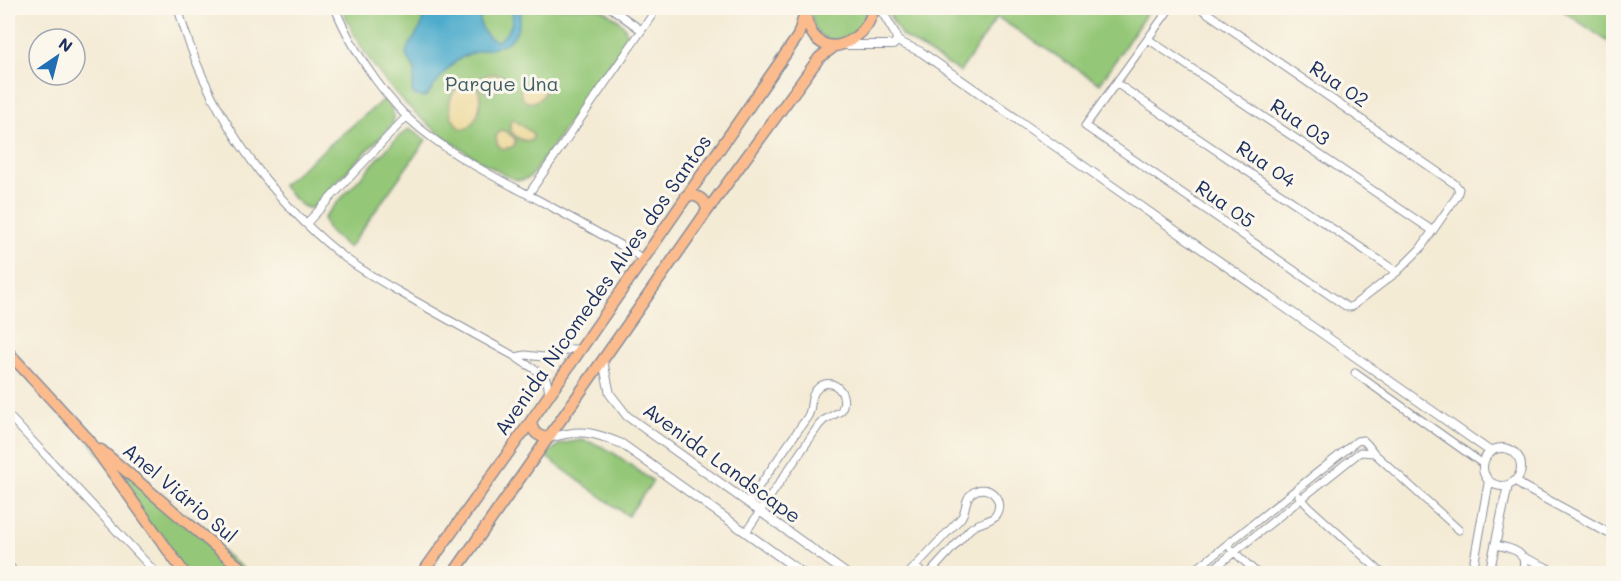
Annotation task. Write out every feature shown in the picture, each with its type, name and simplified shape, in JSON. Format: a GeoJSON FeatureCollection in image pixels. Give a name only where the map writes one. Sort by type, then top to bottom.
{"type":"FeatureCollection","features":[{"type":"Feature","properties":{"kind":"main road"},"geometry":{"type":"LineString","coordinates":[[453,573],[706,211],[819,58],[857,36],[868,24],[875,8]]}},
{"type":"Feature","properties":{"kind":"main road"},"geometry":{"type":"LineString","coordinates":[[805,10],[813,36],[827,45],[839,46]]}},
{"type":"Feature","properties":{"kind":"main road","name":"Avenida Nicomedes Alves dos Santos"},"geometry":{"type":"LineString","coordinates":[[422,573],[531,421],[798,36],[805,10]]}},
{"type":"Feature","properties":{"kind":"main road"},"geometry":{"type":"LineString","coordinates":[[686,196],[700,198],[706,206],[706,211]]}},
{"type":"Feature","properties":{"kind":"main road","name":"Anel Viário Sul"},"geometry":{"type":"LineString","coordinates":[[8,352],[89,440],[185,573]]}},
{"type":"Feature","properties":{"kind":"main road"},"geometry":{"type":"LineString","coordinates":[[531,421],[538,435],[549,438]]}},
{"type":"Feature","properties":{"kind":"main road","name":"Anel Viário Sul"},"geometry":{"type":"LineString","coordinates":[[89,440],[247,573]]}},
{"type":"Feature","properties":{"kind":"main road"},"geometry":{"type":"LineString","coordinates":[[233,573],[247,573]]}},
{"type":"Feature","properties":{"kind":"street"},"geometry":{"type":"LineString","coordinates":[[178,8],[196,60],[228,127],[272,187],[306,224],[374,278],[516,357],[543,375],[549,394]]}},
{"type":"Feature","properties":{"kind":"street"},"geometry":{"type":"LineString","coordinates":[[335,8],[358,55],[379,83],[407,116],[451,152],[642,259]]}},
{"type":"Feature","properties":{"kind":"street"},"geometry":{"type":"LineString","coordinates":[[610,8],[641,30]]}},
{"type":"Feature","properties":{"kind":"street"},"geometry":{"type":"LineString","coordinates":[[528,195],[657,8]]}},
{"type":"Feature","properties":{"kind":"street"},"geometry":{"type":"LineString","coordinates":[[880,8],[897,41]]}},
{"type":"Feature","properties":{"kind":"street"},"geometry":{"type":"LineString","coordinates":[[1116,82],[1170,8]]}},
{"type":"Feature","properties":{"kind":"street","name":"Rua 02"},"geometry":{"type":"LineString","coordinates":[[1200,8],[1455,184],[1459,189],[1457,196],[1433,231]]}},
{"type":"Feature","properties":{"kind":"street","name":"Rua 03"},"geometry":{"type":"LineString","coordinates":[[1148,39],[1433,231]]}},
{"type":"Feature","properties":{"kind":"street"},"geometry":{"type":"LineString","coordinates":[[839,46],[893,45],[897,41]]}},
{"type":"Feature","properties":{"kind":"street"},"geometry":{"type":"LineString","coordinates":[[897,41],[921,52],[1491,452]]}},
{"type":"Feature","properties":{"kind":"street","name":"Rua 05"},"geometry":{"type":"LineString","coordinates":[[1116,82],[1085,126],[1347,307],[1353,305],[1397,272]]}},
{"type":"Feature","properties":{"kind":"street","name":"Rua 04"},"geometry":{"type":"LineString","coordinates":[[1116,82],[1397,272]]}},
{"type":"Feature","properties":{"kind":"street"},"geometry":{"type":"LineString","coordinates":[[306,224],[407,116]]}},
{"type":"Feature","properties":{"kind":"street"},"geometry":{"type":"LineString","coordinates":[[1397,272],[1420,249],[1433,231]]}},
{"type":"Feature","properties":{"kind":"street"},"geometry":{"type":"LineString","coordinates":[[516,357],[525,355],[543,357],[570,349],[580,349]]}},
{"type":"Feature","properties":{"kind":"street","name":"Avenida Landscape"},"geometry":{"type":"LineString","coordinates":[[603,361],[610,394],[627,416],[848,573]]}},
{"type":"Feature","properties":{"kind":"street"},"geometry":{"type":"LineString","coordinates":[[1355,373],[1483,464]]}},
{"type":"Feature","properties":{"kind":"street"},"geometry":{"type":"LineString","coordinates":[[746,532],[819,425],[836,415],[844,406],[844,395],[837,386],[826,384],[816,389],[811,411],[748,502]]}},
{"type":"Feature","properties":{"kind":"street"},"geometry":{"type":"LineString","coordinates":[[8,415],[157,573]]}},
{"type":"Feature","properties":{"kind":"street"},"geometry":{"type":"LineString","coordinates":[[549,438],[586,431],[622,444],[804,573]]}},
{"type":"Feature","properties":{"kind":"street"},"geometry":{"type":"LineString","coordinates":[[1190,573],[1357,441],[1363,441],[1368,445],[1459,530]]}},
{"type":"Feature","properties":{"kind":"street"},"geometry":{"type":"LineString","coordinates":[[1505,448],[1518,456],[1521,471],[1516,480],[1508,485],[1497,485],[1489,481],[1484,473],[1483,464],[1491,452],[1505,448]]}},
{"type":"Feature","properties":{"kind":"street"},"geometry":{"type":"LineString","coordinates":[[1207,573],[1360,452],[1374,453]]}},
{"type":"Feature","properties":{"kind":"street"},"geometry":{"type":"LineString","coordinates":[[771,469],[784,477]]}},
{"type":"Feature","properties":{"kind":"street"},"geometry":{"type":"LineString","coordinates":[[1516,480],[1522,486],[1614,536]]}},
{"type":"Feature","properties":{"kind":"street"},"geometry":{"type":"LineString","coordinates":[[1472,573],[1489,481]]}},
{"type":"Feature","properties":{"kind":"street"},"geometry":{"type":"LineString","coordinates":[[1489,573],[1508,485]]}},
{"type":"Feature","properties":{"kind":"street"},"geometry":{"type":"LineString","coordinates":[[908,573],[964,514],[966,502],[972,492],[982,489],[993,493],[999,502],[994,518],[976,524],[970,529],[929,573]]}},
{"type":"Feature","properties":{"kind":"street"},"geometry":{"type":"LineString","coordinates":[[1294,491],[1383,573]]}},
{"type":"Feature","properties":{"kind":"street"},"geometry":{"type":"LineString","coordinates":[[1227,544],[1258,573]]}},
{"type":"Feature","properties":{"kind":"street"},"geometry":{"type":"LineString","coordinates":[[1495,544],[1513,548],[1521,555],[1556,573]]}},
{"type":"Feature","properties":{"kind":"street"},"geometry":{"type":"LineString","coordinates":[[1521,555],[1524,566],[1521,573]]}},
{"type":"Feature","properties":{"kind":"street"},"geometry":{"type":"LineString","coordinates":[[8,564],[16,573]]}},
{"type":"Feature","properties":{"kind":"street"},"geometry":{"type":"LineString","coordinates":[[915,566],[923,573]]}},
{"type":"Feature","properties":{"kind":"green space","name":"Parque Una"},"geometry":{"type":"Polygon","coordinates":[[[342,8],[600,8],[623,25],[627,35],[626,41],[532,175],[517,180],[501,173],[443,136],[402,100],[368,58],[342,8]]]}},
{"type":"Feature","properties":{"kind":"green space"},"geometry":{"type":"Polygon","coordinates":[[[811,8],[869,8],[863,21],[854,32],[846,38],[830,40],[818,32],[814,26],[811,8]]]}},
{"type":"Feature","properties":{"kind":"green space"},"geometry":{"type":"Polygon","coordinates":[[[885,8],[1150,8],[1100,84],[997,17],[960,72],[902,36],[885,8]]]}},
{"type":"Feature","properties":{"kind":"green space"},"geometry":{"type":"Polygon","coordinates":[[[1559,8],[1613,8],[1613,45],[1559,8]]]}},
{"type":"Feature","properties":{"kind":"green space"},"geometry":{"type":"Polygon","coordinates":[[[384,99],[394,114],[392,125],[317,204],[312,208],[301,205],[282,185],[384,99]]]}},
{"type":"Feature","properties":{"kind":"green space"},"geometry":{"type":"Polygon","coordinates":[[[409,129],[426,140],[349,248],[329,231],[324,217],[397,138],[409,129]]]}},
{"type":"Feature","properties":{"kind":"green space"},"geometry":{"type":"Polygon","coordinates":[[[89,440],[248,573],[185,573],[89,440]]]}},
{"type":"Feature","properties":{"kind":"green space"},"geometry":{"type":"Polygon","coordinates":[[[581,440],[603,447],[653,481],[628,516],[545,456],[560,444],[581,440]]]}},
{"type":"Feature","properties":{"kind":"sand"},"geometry":{"type":"Polygon","coordinates":[[[492,74],[504,77],[495,92],[488,92],[479,86],[479,81],[492,74]]]}},
{"type":"Feature","properties":{"kind":"sand"},"geometry":{"type":"Polygon","coordinates":[[[466,82],[475,86],[480,104],[473,122],[467,128],[460,128],[451,116],[450,104],[456,89],[466,82]]]}},
{"type":"Feature","properties":{"kind":"sand"},"geometry":{"type":"Polygon","coordinates":[[[526,82],[534,84],[545,92],[539,100],[527,102],[523,99],[520,89],[526,82]]]}},
{"type":"Feature","properties":{"kind":"sand"},"geometry":{"type":"Polygon","coordinates":[[[513,119],[533,134],[530,141],[521,140],[514,135],[510,125],[513,119]]]}},
{"type":"Feature","properties":{"kind":"sand"},"geometry":{"type":"Polygon","coordinates":[[[501,130],[515,139],[512,147],[503,149],[497,144],[496,136],[501,130]]]}},
{"type":"Feature","properties":{"kind":"water"},"geometry":{"type":"Polygon","coordinates":[[[425,8],[481,8],[482,28],[487,36],[497,41],[510,27],[513,18],[511,8],[521,8],[519,24],[509,41],[461,58],[438,80],[427,96],[422,97],[414,95],[412,89],[415,70],[406,55],[407,49],[421,27],[425,8]]]}}]}
